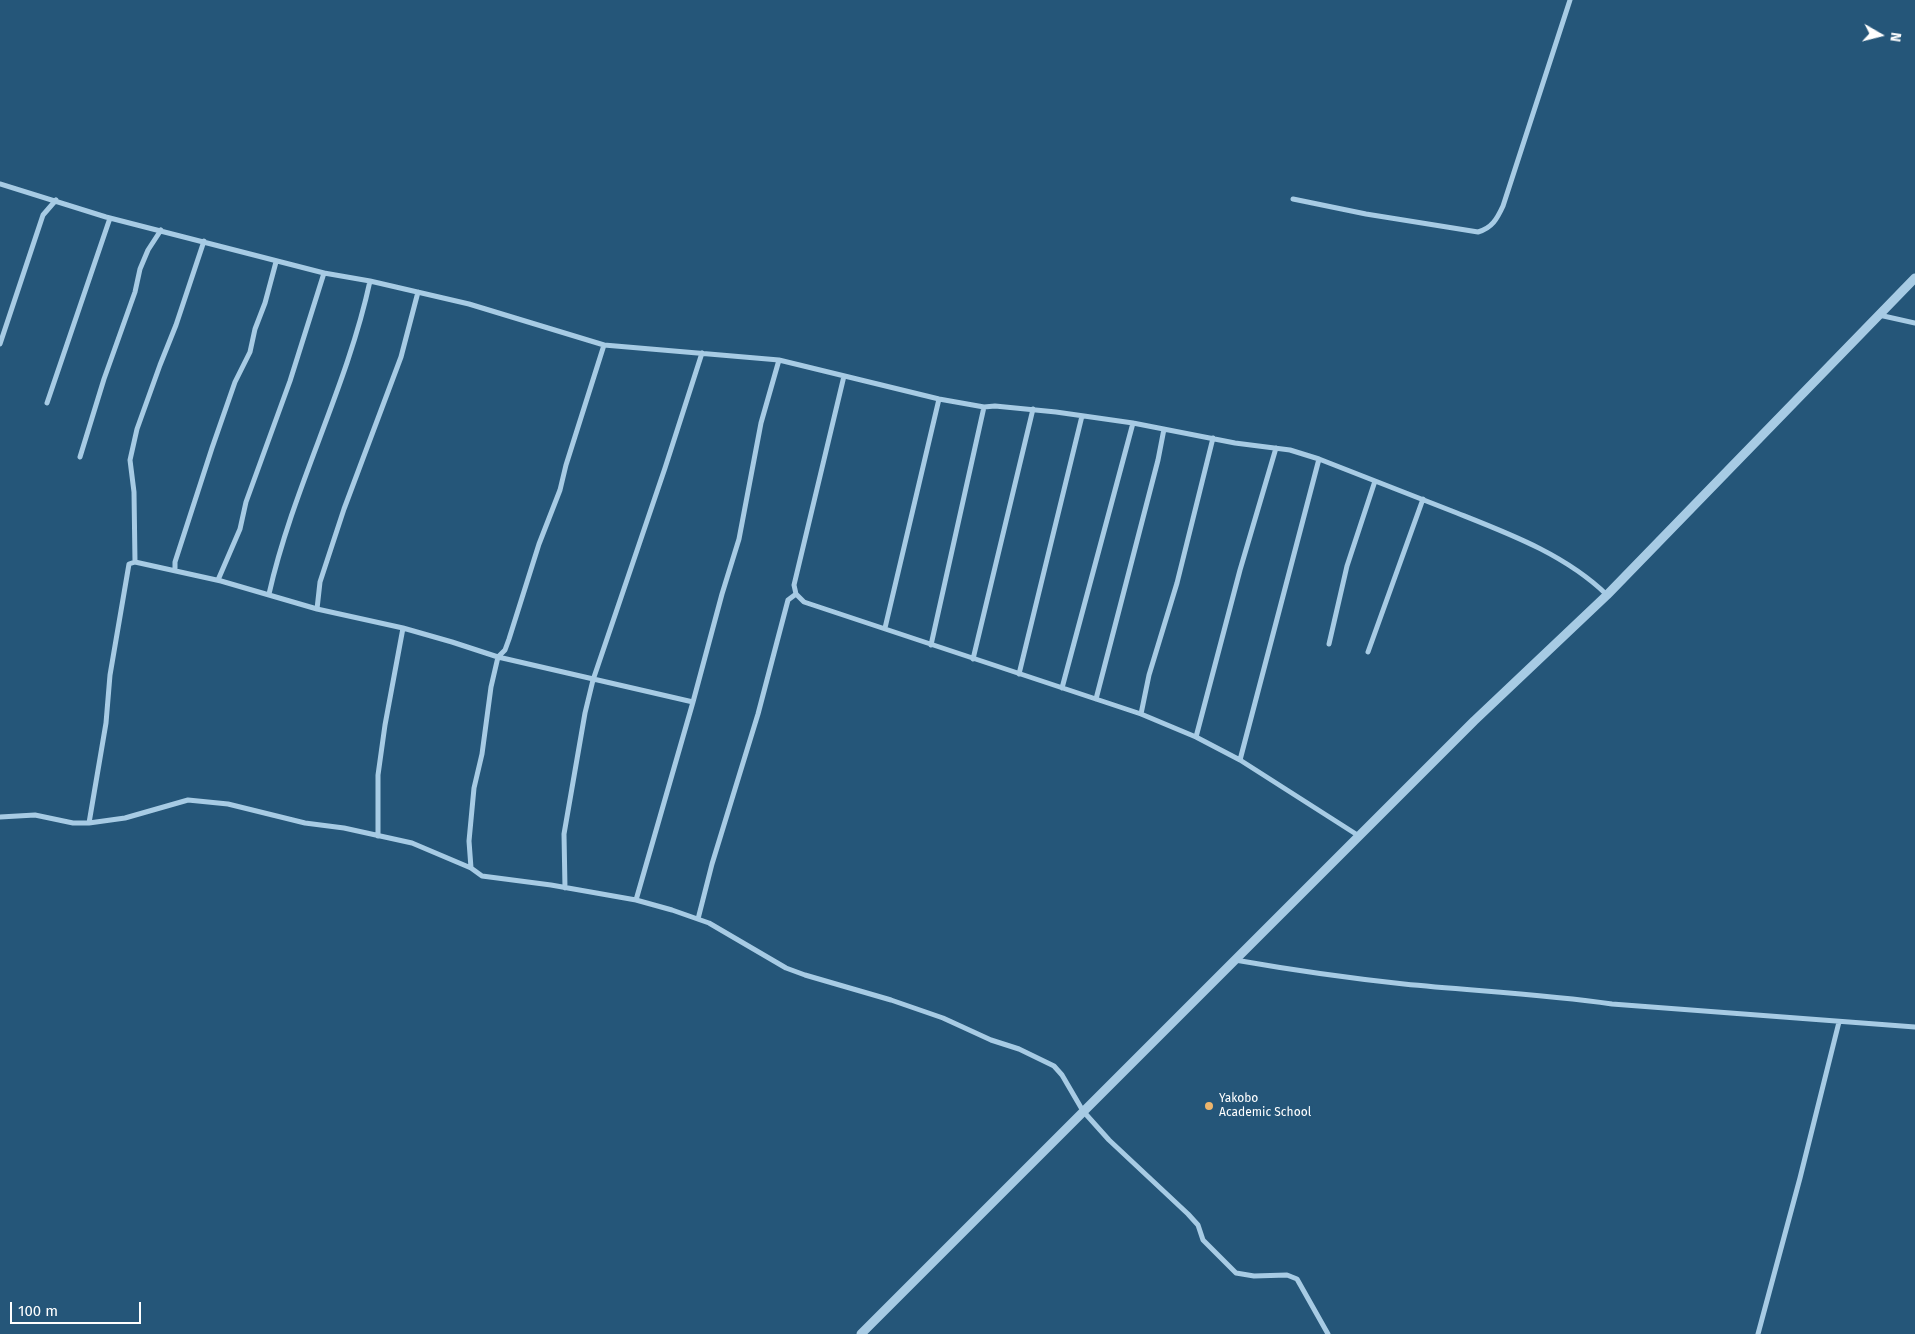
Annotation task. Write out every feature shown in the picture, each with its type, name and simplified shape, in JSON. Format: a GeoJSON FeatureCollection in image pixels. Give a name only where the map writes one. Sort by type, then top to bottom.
{"type":"FeatureCollection","features":[{"type":"Feature","properties":{"kind":"street"},"geometry":{"type":"LineString","coordinates":[[1293,199],[1366,214],[1478,232],[1488,230],[1503,206],[1570,0]]}},
{"type":"Feature","properties":{"kind":"street"},"geometry":{"type":"LineString","coordinates":[[0,184],[110,218],[204,241],[276,262],[370,281],[468,304],[604,344],[779,360],[940,399],[984,407],[1033,409],[1133,423],[1290,450],[1319,459],[1501,530],[1551,554],[1598,586],[1607,595]]}},
{"type":"Feature","properties":{"kind":"street"},"geometry":{"type":"LineString","coordinates":[[0,344],[43,215],[56,200]]}},
{"type":"Feature","properties":{"kind":"street"},"geometry":{"type":"LineString","coordinates":[[47,403],[110,218]]}},
{"type":"Feature","properties":{"kind":"street"},"geometry":{"type":"LineString","coordinates":[[80,457],[104,379],[135,292],[140,269],[148,250],[161,230]]}},
{"type":"Feature","properties":{"kind":"street"},"geometry":{"type":"LineString","coordinates":[[135,562],[134,492],[130,460],[133,444],[204,241]]}},
{"type":"Feature","properties":{"kind":"street"},"geometry":{"type":"LineString","coordinates":[[175,570],[175,562],[212,448],[235,382],[250,352],[255,329],[265,303],[276,262]]}},
{"type":"Feature","properties":{"kind":"street"},"geometry":{"type":"LineString","coordinates":[[218,580],[240,529],[246,502],[290,381],[324,273]]}},
{"type":"Feature","properties":{"kind":"street"},"geometry":{"type":"LineString","coordinates":[[861,1334],[1474,721],[1607,595],[1915,278]]}},
{"type":"Feature","properties":{"kind":"street"},"geometry":{"type":"LineString","coordinates":[[269,594],[277,558],[364,312],[370,281]]}},
{"type":"Feature","properties":{"kind":"street"},"geometry":{"type":"LineString","coordinates":[[317,609],[320,582],[344,509],[401,357],[418,292]]}},
{"type":"Feature","properties":{"kind":"street"},"geometry":{"type":"LineString","coordinates":[[1879,315],[1915,323]]}},
{"type":"Feature","properties":{"kind":"street"},"geometry":{"type":"LineString","coordinates":[[471,868],[469,841],[474,788],[482,754],[491,687],[498,657],[505,650],[539,544],[560,490],[604,344]]}},
{"type":"Feature","properties":{"kind":"street"},"geometry":{"type":"LineString","coordinates":[[565,888],[564,834],[585,713],[593,680],[662,478],[702,353]]}},
{"type":"Feature","properties":{"kind":"street"},"geometry":{"type":"LineString","coordinates":[[636,900],[739,539],[761,423],[779,360]]}},
{"type":"Feature","properties":{"kind":"street"},"geometry":{"type":"LineString","coordinates":[[844,376],[794,585],[796,594],[804,602],[1141,714],[1196,737],[1240,760],[1360,836]]}},
{"type":"Feature","properties":{"kind":"street"},"geometry":{"type":"LineString","coordinates":[[885,628],[940,399]]}},
{"type":"Feature","properties":{"kind":"street"},"geometry":{"type":"LineString","coordinates":[[931,644],[984,407]]}},
{"type":"Feature","properties":{"kind":"street"},"geometry":{"type":"LineString","coordinates":[[974,659],[1033,409]]}},
{"type":"Feature","properties":{"kind":"street"},"geometry":{"type":"LineString","coordinates":[[1020,674],[1082,416]]}},
{"type":"Feature","properties":{"kind":"street"},"geometry":{"type":"LineString","coordinates":[[1062,688],[1133,423]]}},
{"type":"Feature","properties":{"kind":"street"},"geometry":{"type":"LineString","coordinates":[[1096,699],[1164,429]]}},
{"type":"Feature","properties":{"kind":"street"},"geometry":{"type":"LineString","coordinates":[[1141,714],[1149,675],[1178,583],[1212,438]]}},
{"type":"Feature","properties":{"kind":"street"},"geometry":{"type":"LineString","coordinates":[[1196,737],[1240,570],[1276,448]]}},
{"type":"Feature","properties":{"kind":"street"},"geometry":{"type":"LineString","coordinates":[[1240,760],[1319,459]]}},
{"type":"Feature","properties":{"kind":"street"},"geometry":{"type":"LineString","coordinates":[[1330,644],[1347,566],[1375,481]]}},
{"type":"Feature","properties":{"kind":"street"},"geometry":{"type":"LineString","coordinates":[[1368,652],[1423,500]]}},
{"type":"Feature","properties":{"kind":"street"},"geometry":{"type":"LineString","coordinates":[[89,823],[106,724],[110,674],[129,564],[135,562],[218,580],[317,609],[402,628],[498,657],[693,702]]}},
{"type":"Feature","properties":{"kind":"street"},"geometry":{"type":"LineString","coordinates":[[698,919],[717,846],[758,714],[788,600],[796,594]]}},
{"type":"Feature","properties":{"kind":"street"},"geometry":{"type":"LineString","coordinates":[[378,836],[378,775],[402,628]]}},
{"type":"Feature","properties":{"kind":"street"},"geometry":{"type":"LineString","coordinates":[[0,816],[35,815],[73,823],[89,823],[125,818],[181,801],[195,800],[228,804],[305,823],[412,843],[471,868],[482,876],[500,877],[636,900],[698,919],[732,936],[769,959],[799,973],[891,1000],[943,1018],[991,1040],[1020,1048],[1054,1066],[1062,1075],[1083,1111],[1109,1140],[1188,1214],[1198,1225],[1203,1240],[1236,1273],[1254,1276],[1287,1275],[1297,1279],[1328,1334]]}},
{"type":"Feature","properties":{"kind":"street"},"geometry":{"type":"LineString","coordinates":[[1235,960],[1320,975],[1412,985],[1567,998],[1612,1004],[1915,1027]]}},
{"type":"Feature","properties":{"kind":"street"},"geometry":{"type":"LineString","coordinates":[[1758,1334],[1839,1022]]}},
{"type":"Feature","properties":{"kind":"place","name":"Yakobo Academic School"},"geometry":{"type":"Point","coordinates":[1209,1106]}}]}
